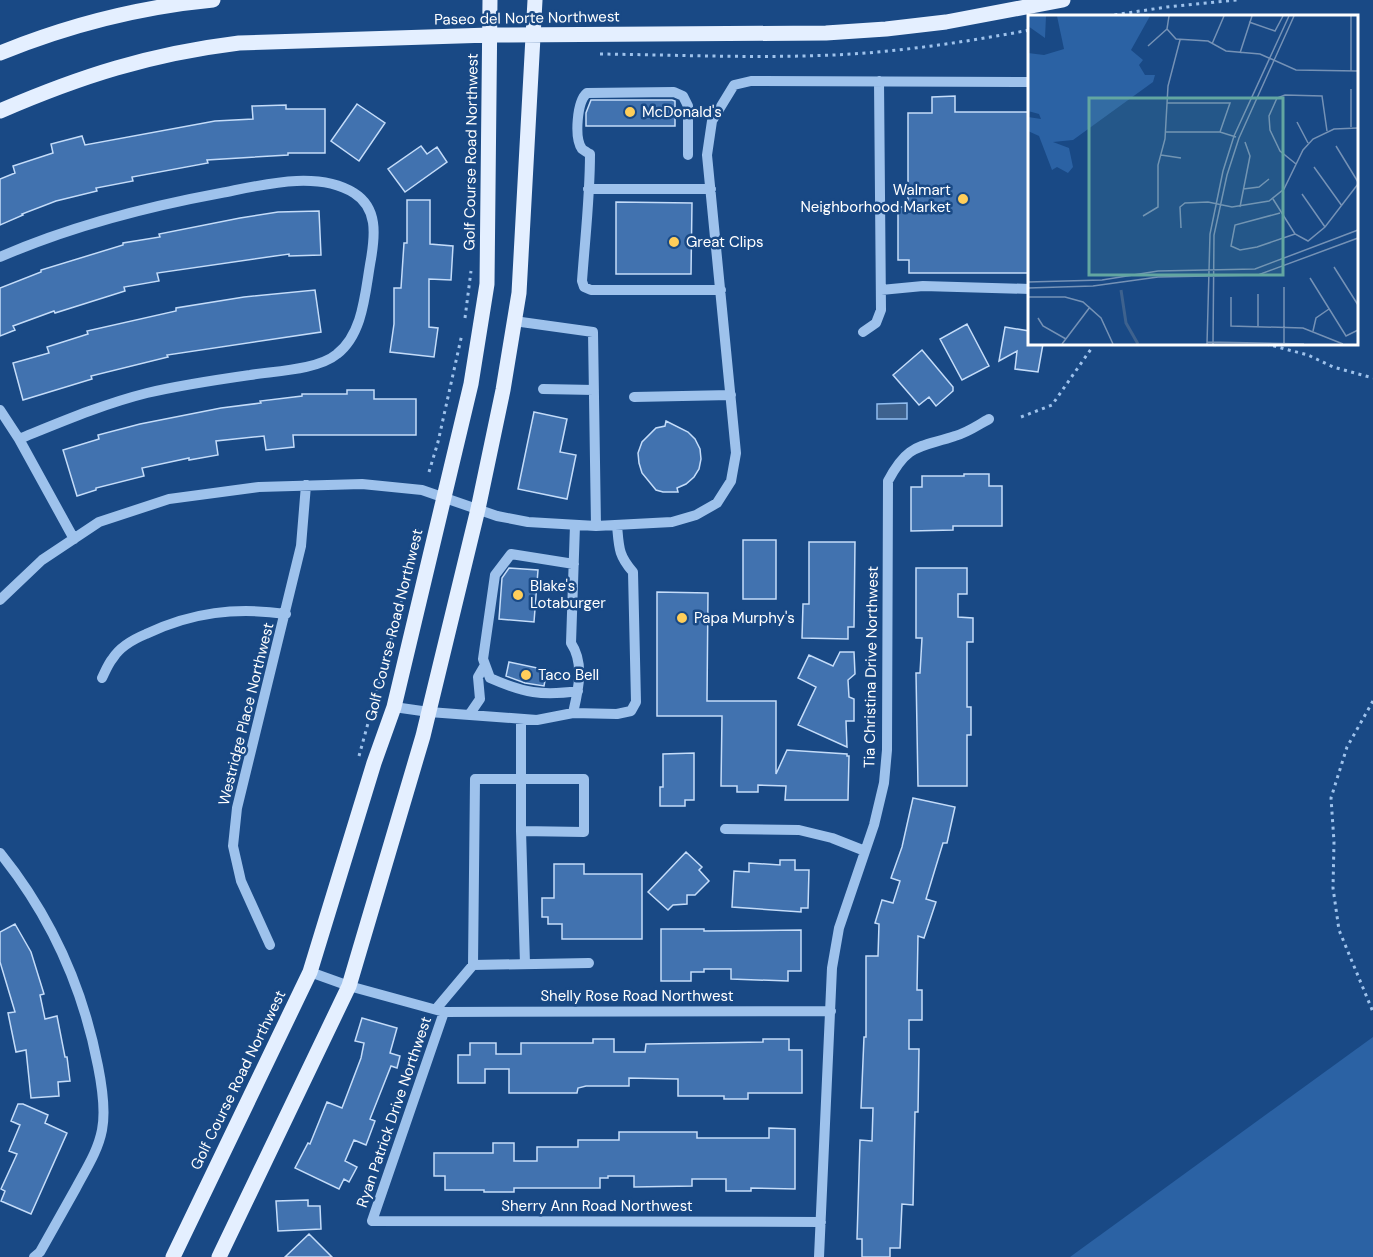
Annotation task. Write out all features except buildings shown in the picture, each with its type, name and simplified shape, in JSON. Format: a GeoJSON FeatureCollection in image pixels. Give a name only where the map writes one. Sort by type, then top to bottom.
{"type":"FeatureCollection","features":[{"type":"Feature","properties":{"kind":"main road"},"geometry":{"type":"LineString","coordinates":[[0,52],[96,20],[213,0]]}},
{"type":"Feature","properties":{"kind":"main road","name":"Golf Course Road Northwest"},"geometry":{"type":"LineString","coordinates":[[173,1257],[310,972],[374,763],[394,707],[471,384],[487,284],[490,0]]}},
{"type":"Feature","properties":{"kind":"main road"},"geometry":{"type":"LineString","coordinates":[[219,1257],[349,987],[429,712],[478,509],[503,390],[519,293],[536,0]]}},
{"type":"Feature","properties":{"kind":"main road","name":"Paseo del Norte Northwest"},"geometry":{"type":"LineString","coordinates":[[0,111],[38,94],[117,66],[198,48],[282,40],[490,35],[826,33],[886,29],[989,15],[1063,0]]}},
{"type":"Feature","properties":{"kind":"street"},"geometry":{"type":"LineString","coordinates":[[0,600],[42,560],[99,522],[169,500],[259,487],[362,484],[422,490],[497,516],[528,522],[596,526],[672,522],[696,515],[717,503],[731,481],[736,453],[707,155],[712,122],[734,86],[751,81],[1028,82]]}},
{"type":"Feature","properties":{"kind":"street"},"geometry":{"type":"LineString","coordinates":[[863,332],[876,323],[881,310],[879,81]]}},
{"type":"Feature","properties":{"kind":"street"},"geometry":{"type":"LineString","coordinates":[[688,155],[688,106],[683,96],[674,92],[587,93],[582,97],[579,106],[579,141],[582,149],[590,154],[582,281],[584,287],[591,290],[721,290]]}},
{"type":"Feature","properties":{"kind":"street"},"geometry":{"type":"LineString","coordinates":[[0,257],[63,232],[137,210],[262,185],[327,183],[355,194],[367,205],[374,219],[375,239],[358,325],[351,341],[326,361],[147,393],[84,412],[19,439]]}},
{"type":"Feature","properties":{"kind":"street"},"geometry":{"type":"LineString","coordinates":[[588,189],[711,189]]}},
{"type":"Feature","properties":{"kind":"street"},"geometry":{"type":"LineString","coordinates":[[881,290],[924,286],[1028,289]]}},
{"type":"Feature","properties":{"kind":"street"},"geometry":{"type":"LineString","coordinates":[[514,321],[592,332],[596,526]]}},
{"type":"Feature","properties":{"kind":"street"},"geometry":{"type":"LineString","coordinates":[[543,389],[594,390]]}},
{"type":"Feature","properties":{"kind":"street"},"geometry":{"type":"LineString","coordinates":[[634,397],[730,395]]}},
{"type":"Feature","properties":{"kind":"street"},"geometry":{"type":"LineString","coordinates":[[0,410],[19,439],[74,539]]}},
{"type":"Feature","properties":{"kind":"street","name":"Tia Christina Drive Northwest"},"geometry":{"type":"LineString","coordinates":[[819,1257],[832,968],[839,928],[874,825],[884,783],[887,750],[888,481],[898,461],[916,446],[957,436],[989,419]]}},
{"type":"Feature","properties":{"kind":"street","name":"Westridge Place Northwest"},"geometry":{"type":"LineString","coordinates":[[270,945],[240,881],[233,846],[237,808],[301,546],[306,485]]}},
{"type":"Feature","properties":{"kind":"street"},"geometry":{"type":"LineString","coordinates":[[573,713],[580,683],[578,652],[571,644],[575,525]]}},
{"type":"Feature","properties":{"kind":"street"},"geometry":{"type":"LineString","coordinates":[[394,707],[429,712],[537,720],[573,713],[617,714],[631,711],[636,702],[633,572],[623,560],[617,525]]}},
{"type":"Feature","properties":{"kind":"street"},"geometry":{"type":"LineString","coordinates":[[574,564],[511,554],[495,575],[483,659],[490,678],[518,690],[551,694],[579,691]]}},
{"type":"Feature","properties":{"kind":"street"},"geometry":{"type":"LineString","coordinates":[[102,678],[114,656],[133,640],[171,622],[204,614],[243,610],[286,614]]}},
{"type":"Feature","properties":{"kind":"street"},"geometry":{"type":"LineString","coordinates":[[469,715],[480,699],[478,677],[485,665]]}},
{"type":"Feature","properties":{"kind":"street"},"geometry":{"type":"LineString","coordinates":[[521,719],[521,831],[525,964]]}},
{"type":"Feature","properties":{"kind":"street"},"geometry":{"type":"LineString","coordinates":[[310,972],[349,987],[440,1010],[473,965],[475,779],[584,779],[584,832],[521,831]]}},
{"type":"Feature","properties":{"kind":"street"},"geometry":{"type":"LineString","coordinates":[[725,829],[799,830],[832,838],[865,851]]}},
{"type":"Feature","properties":{"kind":"street"},"geometry":{"type":"LineString","coordinates":[[0,853],[21,878],[49,925],[77,985],[92,1032],[100,1080],[102,1128],[96,1152],[37,1255]]}},
{"type":"Feature","properties":{"kind":"street"},"geometry":{"type":"LineString","coordinates":[[473,965],[589,963]]}},
{"type":"Feature","properties":{"kind":"street","name":"Shelly Rose Road Northwest"},"geometry":{"type":"LineString","coordinates":[[440,1010],[831,1011]]}},
{"type":"Feature","properties":{"kind":"street","name":"Ryan Patrick Drive Northwest"},"geometry":{"type":"LineString","coordinates":[[372,1221],[440,1010]]}},
{"type":"Feature","properties":{"kind":"street","name":"Sherry Ann Road Northwest"},"geometry":{"type":"LineString","coordinates":[[372,1221],[821,1222]]}},
{"type":"Feature","properties":{"kind":"path"},"geometry":{"type":"LineString","coordinates":[[1114,15],[1236,0]]}},
{"type":"Feature","properties":{"kind":"path"},"geometry":{"type":"LineString","coordinates":[[600,54],[785,56],[853,54],[923,48],[1028,30]]}},
{"type":"Feature","properties":{"kind":"path"},"geometry":{"type":"LineString","coordinates":[[464,319],[472,263]]}},
{"type":"Feature","properties":{"kind":"path"},"geometry":{"type":"LineString","coordinates":[[429,472],[463,330]]}},
{"type":"Feature","properties":{"kind":"path"},"geometry":{"type":"LineString","coordinates":[[1021,417],[1052,405],[1091,349],[1091,345]]}},
{"type":"Feature","properties":{"kind":"path"},"geometry":{"type":"LineString","coordinates":[[1270,345],[1308,355],[1333,367],[1373,378]]}},
{"type":"Feature","properties":{"kind":"path"},"geometry":{"type":"LineString","coordinates":[[358,758],[406,585],[417,528]]}},
{"type":"Feature","properties":{"kind":"path"},"geometry":{"type":"LineString","coordinates":[[1373,701],[1347,747],[1331,798],[1334,842],[1333,888],[1339,930],[1373,1012]]}},
{"type":"Feature","properties":{"kind":"shaded area"},"geometry":{"type":"Polygon","coordinates":[[[907,403],[907,419],[877,419],[877,404],[907,403]]]}},
{"type":"Feature","properties":{"kind":"shaded area"},"geometry":{"type":"Polygon","coordinates":[[[1373,1037],[1373,1257],[1070,1257],[1373,1037]]]}},
{"type":"Feature","properties":{"kind":"place","name":"McDonald's"},"geometry":{"type":"Point","coordinates":[630,112]}},
{"type":"Feature","properties":{"kind":"place","name":"Walmart Neighborhood Market"},"geometry":{"type":"Point","coordinates":[963,199]}},
{"type":"Feature","properties":{"kind":"place","name":"Great Clips"},"geometry":{"type":"Point","coordinates":[674,242]}},
{"type":"Feature","properties":{"kind":"place","name":"Blake's Lotaburger"},"geometry":{"type":"Point","coordinates":[518,595]}},
{"type":"Feature","properties":{"kind":"place","name":"Papa Murphy's"},"geometry":{"type":"Point","coordinates":[682,618]}},
{"type":"Feature","properties":{"kind":"place","name":"Taco Bell"},"geometry":{"type":"Point","coordinates":[526,675]}}]}
